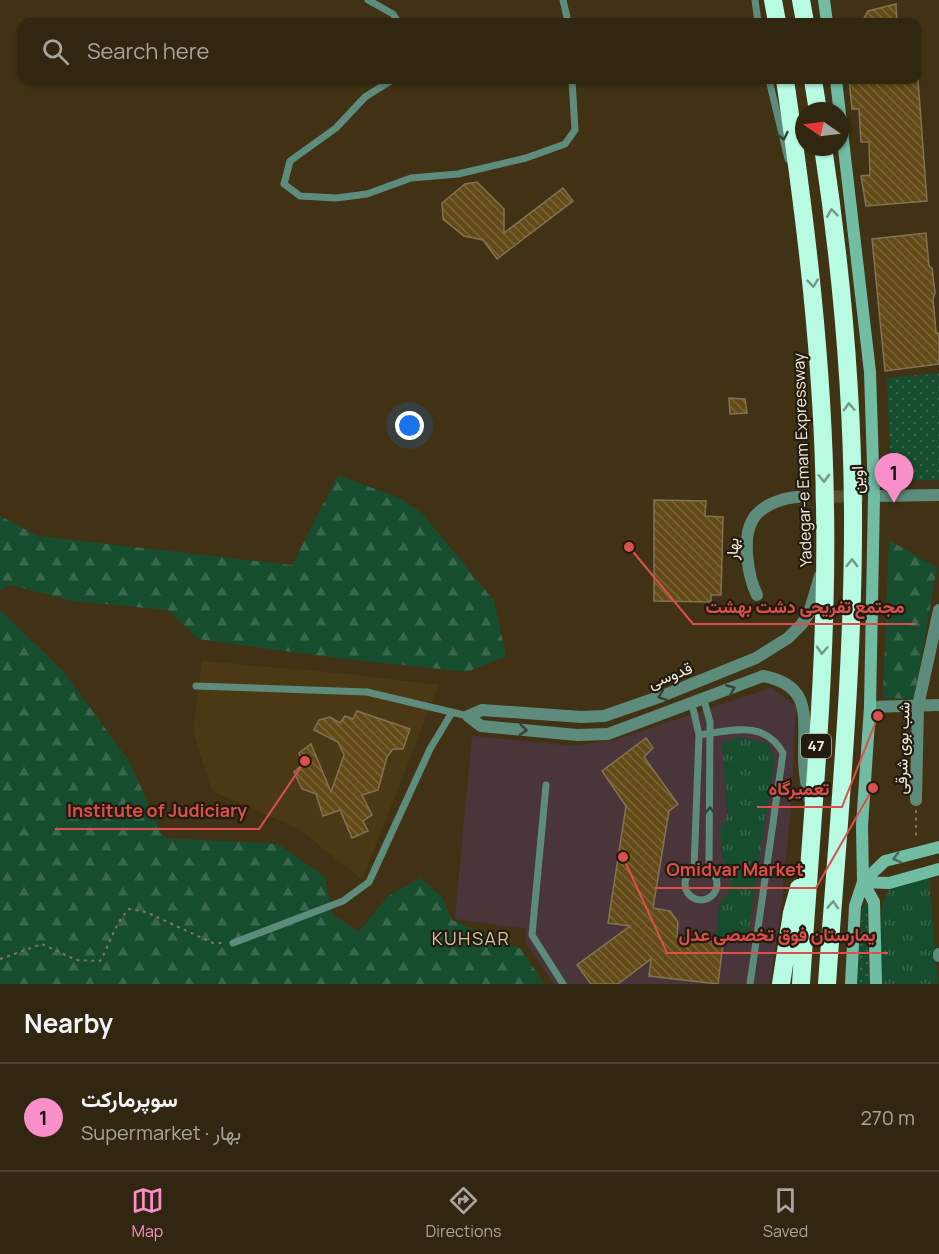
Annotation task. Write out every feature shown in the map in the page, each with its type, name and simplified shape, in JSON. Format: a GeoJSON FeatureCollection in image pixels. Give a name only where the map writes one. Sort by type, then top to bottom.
{"type":"FeatureCollection","features":[{"type":"Feature","properties":{"kind":"highway"},"geometry":{"type":"LineString","coordinates":[[773,0],[776,18]]}},
{"type":"Feature","properties":{"kind":"highway"},"geometry":{"type":"LineString","coordinates":[[801,0],[804,18]]}},
{"type":"Feature","properties":{"kind":"highway","name":"Yadegar-e Emam Expressway"},"geometry":{"type":"LineString","coordinates":[[786,84],[809,239],[822,381],[825,559],[813,809],[801,984]]}},
{"type":"Feature","properties":{"kind":"highway"},"geometry":{"type":"LineString","coordinates":[[814,84],[817,102]]}},
{"type":"Feature","properties":{"kind":"highway","name":"47"},"geometry":{"type":"LineString","coordinates":[[824,156],[842,293],[853,508],[848,702],[827,984]]}},
{"type":"Feature","properties":{"kind":"highway"},"geometry":{"type":"LineString","coordinates":[[781,984],[792,913],[809,852]]}},
{"type":"Feature","properties":{"kind":"street"},"geometry":{"type":"LineString","coordinates":[[824,0],[826,18]]}},
{"type":"Feature","properties":{"kind":"street","name":"اوین"},"geometry":{"type":"LineString","coordinates":[[836,84],[870,372],[874,496],[870,706],[862,826],[863,882],[855,906],[851,984]]}},
{"type":"Feature","properties":{"kind":"street"},"geometry":{"type":"LineString","coordinates":[[874,496],[939,495]]}},
{"type":"Feature","properties":{"kind":"street","name":"بهار"},"geometry":{"type":"LineString","coordinates":[[757,594],[750,582],[746,557],[751,521],[764,508],[797,497]]}},
{"type":"Feature","properties":{"kind":"street","name":"قدوسی"},"geometry":{"type":"LineString","coordinates":[[468,716],[482,710],[580,717],[604,716],[662,696],[756,658],[788,638],[802,624],[808,613],[825,559]]}},
{"type":"Feature","properties":{"kind":"street","name":"شب بوی شرقی"},"geometry":{"type":"LineString","coordinates":[[916,800],[918,706],[939,610]]}},
{"type":"Feature","properties":{"kind":"street"},"geometry":{"type":"LineString","coordinates":[[756,658],[763,676]]}},
{"type":"Feature","properties":{"kind":"street"},"geometry":{"type":"LineString","coordinates":[[468,716],[481,726],[576,735],[608,734],[763,676],[782,679],[798,694],[806,716],[804,755],[806,784],[813,809]]}},
{"type":"Feature","properties":{"kind":"street"},"geometry":{"type":"LineString","coordinates":[[870,706],[939,705]]}},
{"type":"Feature","properties":{"kind":"street"},"geometry":{"type":"LineString","coordinates":[[863,882],[885,861],[939,847]]}},
{"type":"Feature","properties":{"kind":"street"},"geometry":{"type":"LineString","coordinates":[[863,882],[889,883],[939,869]]}},
{"type":"Feature","properties":{"kind":"street","name":"اوین"},"geometry":{"type":"LineString","coordinates":[[863,882],[874,902],[876,984]]}},
{"type":"Feature","properties":{"kind":"lane"},"geometry":{"type":"LineString","coordinates":[[368,0],[393,14],[396,18]]}},
{"type":"Feature","properties":{"kind":"lane"},"geometry":{"type":"LineString","coordinates":[[563,0],[567,18]]}},
{"type":"Feature","properties":{"kind":"lane"},"geometry":{"type":"LineString","coordinates":[[755,0],[757,18]]}},
{"type":"Feature","properties":{"kind":"lane"},"geometry":{"type":"LineString","coordinates":[[386,84],[365,97],[336,128],[290,161],[284,184],[300,196],[336,198],[367,194],[411,178],[458,174],[526,158],[565,144],[575,130],[572,84]]}},
{"type":"Feature","properties":{"kind":"lane"},"geometry":{"type":"LineString","coordinates":[[770,84],[809,239]]}},
{"type":"Feature","properties":{"kind":"lane"},"geometry":{"type":"LineString","coordinates":[[196,686],[367,692],[451,714],[468,716]]}},
{"type":"Feature","properties":{"kind":"lane"},"geometry":{"type":"LineString","coordinates":[[698,702],[710,722],[710,869],[716,877],[718,888],[712,897],[702,901],[692,897],[685,888],[687,877],[694,869],[698,702]]}},
{"type":"Feature","properties":{"kind":"lane"},"geometry":{"type":"LineString","coordinates":[[233,943],[343,901],[369,882],[430,749],[451,714]]}},
{"type":"Feature","properties":{"kind":"lane"},"geometry":{"type":"LineString","coordinates":[[699,735],[733,729],[769,735],[783,753],[750,984]]}},
{"type":"Feature","properties":{"kind":"lane"},"geometry":{"type":"LineString","coordinates":[[546,785],[532,935],[563,984]]}},
{"type":"Feature","properties":{"kind":"lane"},"geometry":{"type":"LineString","coordinates":[[694,869],[710,869]]}},
{"type":"Feature","properties":{"kind":"path","name":"شب بوی شرقی"},"geometry":{"type":"LineString","coordinates":[[916,800],[916,852]]}},
{"type":"Feature","properties":{"kind":"path"},"geometry":{"type":"LineString","coordinates":[[0,959],[42,944],[76,960],[100,961],[113,941],[117,922],[129,909],[146,912],[213,943],[233,943]]}},
{"type":"Feature","properties":{"kind":"shaded area"},"geometry":{"type":"Polygon","coordinates":[[[202,661],[439,685],[362,880],[299,829],[212,791],[193,732],[202,661]]]}},
{"type":"Feature","properties":{"kind":"shaded area"},"geometry":{"type":"Polygon","coordinates":[[[771,688],[796,706],[791,805],[781,909],[770,984],[554,984],[525,941],[526,929],[455,919],[472,736],[572,746],[615,740],[771,688]]]}},
{"type":"Feature","properties":{"kind":"green space"},"geometry":{"type":"Polygon","coordinates":[[[939,373],[939,480],[891,481],[887,378],[939,373]]]}},
{"type":"Feature","properties":{"kind":"green space"},"geometry":{"type":"Polygon","coordinates":[[[338,475],[399,498],[422,513],[494,601],[506,656],[467,672],[337,658],[198,639],[168,610],[73,601],[11,585],[0,590],[0,516],[38,536],[292,565],[338,475]]]}},
{"type":"Feature","properties":{"kind":"green space"},"geometry":{"type":"Polygon","coordinates":[[[889,540],[937,568],[914,699],[883,698],[889,540]]]}},
{"type":"Feature","properties":{"kind":"green space"},"geometry":{"type":"Polygon","coordinates":[[[0,610],[63,671],[129,761],[164,838],[278,844],[324,876],[333,915],[359,932],[388,896],[420,878],[442,897],[452,920],[521,949],[544,984],[0,984],[0,610]]]}},
{"type":"Feature","properties":{"kind":"green space"},"geometry":{"type":"Polygon","coordinates":[[[738,737],[768,743],[775,759],[747,941],[716,937],[719,905],[730,890],[731,877],[722,856],[720,830],[727,815],[722,743],[738,737]]]}},
{"type":"Feature","properties":{"kind":"green space"},"geometry":{"type":"Polygon","coordinates":[[[929,878],[938,984],[882,984],[881,917],[886,894],[896,886],[929,878]]]}},
{"type":"Feature","properties":{"kind":"green space"},"geometry":{"type":"Polygon","coordinates":[[[867,902],[869,984],[857,984],[862,910],[867,902]]]}},
{"type":"Feature","properties":{"kind":"building"},"geometry":{"type":"Polygon","coordinates":[[[896,4],[897,18],[864,18],[868,11],[896,4]]]}},
{"type":"Feature","properties":{"kind":"building"},"geometry":{"type":"Polygon","coordinates":[[[849,84],[918,84],[927,201],[866,206],[861,176],[870,175],[869,142],[861,142],[859,109],[852,109],[849,84]]]}},
{"type":"Feature","properties":{"kind":"building"},"geometry":{"type":"Polygon","coordinates":[[[477,182],[504,209],[504,233],[563,188],[573,201],[497,259],[483,240],[464,236],[443,219],[442,203],[465,184],[477,182]]]}},
{"type":"Feature","properties":{"kind":"building"},"geometry":{"type":"Polygon","coordinates":[[[926,233],[929,266],[932,268],[935,293],[933,299],[936,332],[939,334],[939,364],[885,371],[872,239],[926,233]]]}},
{"type":"Feature","properties":{"kind":"building"},"geometry":{"type":"Polygon","coordinates":[[[729,398],[745,399],[747,413],[730,414],[729,398]]]}},
{"type":"Feature","properties":{"kind":"building"},"geometry":{"type":"Polygon","coordinates":[[[654,500],[706,501],[705,516],[723,517],[721,595],[711,595],[711,602],[654,601],[654,500]]]}},
{"type":"Feature","properties":{"kind":"building"},"geometry":{"type":"Polygon","coordinates":[[[357,711],[410,729],[403,749],[393,749],[387,757],[378,790],[362,795],[372,815],[363,821],[368,831],[352,838],[340,810],[323,816],[316,794],[302,789],[294,772],[303,764],[299,753],[311,744],[331,792],[344,755],[338,742],[314,730],[319,720],[330,717],[340,723],[345,716],[353,719],[357,711]]]}},
{"type":"Feature","properties":{"kind":"building"},"geometry":{"type":"Polygon","coordinates":[[[646,738],[653,748],[644,757],[678,804],[669,811],[653,908],[670,911],[678,922],[677,937],[723,943],[718,984],[649,976],[651,959],[618,984],[591,984],[577,965],[630,926],[608,923],[626,806],[602,771],[646,738]]]}},
{"type":"Feature","properties":{"kind":"tunnel"},"geometry":{"type":"LineString","coordinates":[[797,497],[874,496]]}},
{"type":"Feature","properties":{"kind":"place","name":"سوپرمارکت"},"geometry":{"type":"Point","coordinates":[894,503]}},
{"type":"Feature","properties":{"kind":"place","name":"مجتمع تفریحی دشت بهشت"},"geometry":{"type":"Point","coordinates":[629,547]}},
{"type":"Feature","properties":{"kind":"place","name":"تعمیرگاه"},"geometry":{"type":"Point","coordinates":[878,716]}},
{"type":"Feature","properties":{"kind":"place","name":"Institute of Judiciary"},"geometry":{"type":"Point","coordinates":[305,761]}},
{"type":"Feature","properties":{"kind":"place","name":"Omidvar Market"},"geometry":{"type":"Point","coordinates":[873,788]}},
{"type":"Feature","properties":{"kind":"place","name":"یمارستان فوق تخصصی عدل"},"geometry":{"type":"Point","coordinates":[623,857]}},
{"type":"Feature","properties":{"kind":"district","name":"KUHSAR"},"geometry":{"type":"Point","coordinates":[471,939]}}]}
